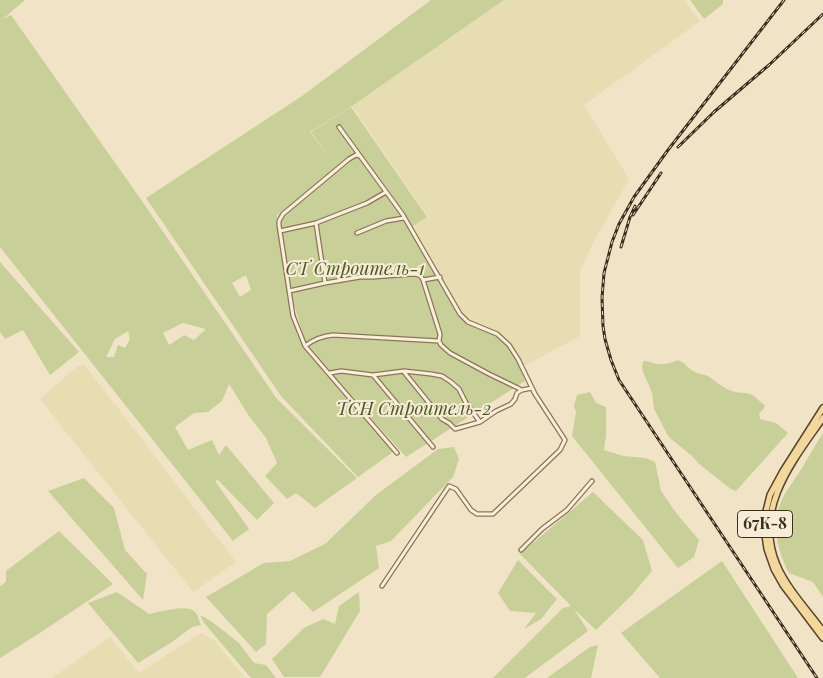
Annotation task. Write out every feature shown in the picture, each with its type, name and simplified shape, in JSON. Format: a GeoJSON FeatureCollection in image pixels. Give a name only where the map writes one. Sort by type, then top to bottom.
{"type":"FeatureCollection","features":[{"type":"Feature","properties":{"kind":"main road","name":"67К-8"},"geometry":{"type":"LineString","coordinates":[[823,408],[770,495],[766,511],[765,535],[767,550],[774,569],[783,585],[823,638]]}},
{"type":"Feature","properties":{"kind":"main road","name":"67К-8"},"geometry":{"type":"LineString","coordinates":[[823,418],[788,470],[779,487],[771,510],[769,532],[777,564],[787,582],[823,631]]}},
{"type":"Feature","properties":{"kind":"street"},"geometry":{"type":"LineString","coordinates":[[339,127],[404,218],[460,314],[468,322],[497,334],[509,345],[532,388],[565,440],[560,450],[493,514],[477,514],[470,510],[456,489],[449,486],[382,586]]}},
{"type":"Feature","properties":{"kind":"street"},"geometry":{"type":"LineString","coordinates":[[361,156],[356,155],[349,159],[283,214],[279,221],[280,231],[293,316],[305,346],[330,373],[397,454]]}},
{"type":"Feature","properties":{"kind":"street"},"geometry":{"type":"LineString","coordinates":[[280,231],[316,224],[367,203],[386,192]]}},
{"type":"Feature","properties":{"kind":"street"},"geometry":{"type":"LineString","coordinates":[[357,233],[386,221],[404,218]]}},
{"type":"Feature","properties":{"kind":"street"},"geometry":{"type":"LineString","coordinates":[[316,224],[325,283]]}},
{"type":"Feature","properties":{"kind":"street"},"geometry":{"type":"LineString","coordinates":[[289,291],[360,277],[412,274],[421,276],[440,334],[439,341],[441,345],[489,374],[522,390]]}},
{"type":"Feature","properties":{"kind":"street"},"geometry":{"type":"LineString","coordinates":[[423,280],[440,277]]}},
{"type":"Feature","properties":{"kind":"street"},"geometry":{"type":"LineString","coordinates":[[305,346],[318,338],[333,335],[439,341]]}},
{"type":"Feature","properties":{"kind":"street"},"geometry":{"type":"LineString","coordinates":[[330,373],[341,371],[373,375],[404,372],[442,376],[459,389],[466,404],[480,422]]}},
{"type":"Feature","properties":{"kind":"street"},"geometry":{"type":"LineString","coordinates":[[404,372],[442,419],[449,422],[455,430],[480,422],[511,404],[517,393],[532,388]]}},
{"type":"Feature","properties":{"kind":"street"},"geometry":{"type":"LineString","coordinates":[[373,375],[433,447]]}},
{"type":"Feature","properties":{"kind":"street"},"geometry":{"type":"LineString","coordinates":[[521,550],[567,510],[592,481]]}},
{"type":"Feature","properties":{"kind":"shaded area"},"geometry":{"type":"Polygon","coordinates":[[[504,0],[684,0],[700,21],[584,105],[629,179],[593,243],[580,271],[580,336],[518,369],[461,321],[410,229],[428,217],[352,106],[504,0]]]}},
{"type":"Feature","properties":{"kind":"shaded area"},"geometry":{"type":"Polygon","coordinates":[[[84,364],[236,562],[193,592],[40,399],[78,366],[84,364]]]}},
{"type":"Feature","properties":{"kind":"shaded area"},"geometry":{"type":"Polygon","coordinates":[[[201,633],[215,641],[245,678],[52,678],[110,637],[139,673],[201,633]]]}},
{"type":"Feature","properties":{"kind":"green space"},"geometry":{"type":"Polygon","coordinates":[[[0,0],[25,0],[3,19],[11,15],[142,201],[277,399],[357,478],[315,508],[296,493],[287,499],[265,476],[277,463],[266,438],[249,416],[229,384],[222,401],[208,412],[194,413],[175,427],[188,450],[212,440],[219,455],[226,445],[274,503],[257,520],[218,480],[215,481],[249,529],[233,541],[0,247],[0,0]],[[183,323],[163,333],[169,345],[184,335],[194,340],[206,329],[183,323]],[[128,331],[115,339],[106,357],[114,357],[118,345],[125,348],[130,339],[128,331]]]}},
{"type":"Feature","properties":{"kind":"green space"},"geometry":{"type":"Polygon","coordinates":[[[431,0],[504,0],[352,106],[310,132],[332,161],[311,132],[351,107],[427,217],[409,229],[438,277],[423,280],[439,334],[440,345],[453,353],[445,348],[441,341],[441,334],[424,281],[439,278],[454,306],[466,321],[495,333],[506,342],[514,354],[525,381],[406,457],[331,374],[341,372],[372,375],[404,372],[442,376],[404,371],[372,374],[341,370],[330,372],[306,344],[290,292],[278,215],[282,211],[277,215],[289,291],[305,346],[397,449],[358,477],[281,396],[146,198],[302,96],[431,0]],[[246,275],[232,283],[240,297],[251,290],[246,275]]]}},
{"type":"Feature","properties":{"kind":"green space"},"geometry":{"type":"Polygon","coordinates":[[[690,0],[723,0],[723,4],[704,19],[690,0]]]}},
{"type":"Feature","properties":{"kind":"green space"},"geometry":{"type":"Polygon","coordinates":[[[0,262],[79,352],[50,375],[23,330],[5,339],[0,332],[0,262]]]}},
{"type":"Feature","properties":{"kind":"green space"},"geometry":{"type":"Polygon","coordinates":[[[678,360],[693,371],[708,376],[727,389],[754,396],[765,405],[759,413],[760,419],[776,423],[788,433],[736,491],[699,464],[671,439],[654,409],[652,392],[643,372],[643,361],[662,364],[678,360]]]}},
{"type":"Feature","properties":{"kind":"green space"},"geometry":{"type":"Polygon","coordinates":[[[590,392],[596,403],[606,407],[604,450],[623,456],[645,458],[655,462],[661,491],[699,540],[694,557],[678,568],[572,436],[576,412],[574,406],[577,395],[590,392]]]}},
{"type":"Feature","properties":{"kind":"green space"},"geometry":{"type":"Polygon","coordinates":[[[823,433],[823,597],[813,582],[789,573],[779,548],[776,535],[776,521],[781,502],[823,433]]]}},
{"type":"Feature","properties":{"kind":"green space"},"geometry":{"type":"Polygon","coordinates":[[[454,447],[459,459],[453,477],[391,541],[376,546],[379,568],[313,612],[293,591],[267,614],[266,644],[256,652],[206,597],[264,563],[290,561],[325,544],[376,495],[438,449],[454,447]]]}},
{"type":"Feature","properties":{"kind":"green space"},"geometry":{"type":"Polygon","coordinates":[[[84,478],[114,508],[125,550],[147,574],[143,600],[48,491],[84,478]]]}},
{"type":"Feature","properties":{"kind":"green space"},"geometry":{"type":"Polygon","coordinates":[[[593,492],[643,540],[652,571],[632,595],[596,630],[574,609],[588,631],[525,678],[493,678],[563,608],[571,606],[520,554],[593,492]]]}},
{"type":"Feature","properties":{"kind":"green space"},"geometry":{"type":"Polygon","coordinates":[[[59,531],[113,584],[0,658],[0,586],[6,582],[6,571],[59,531]]]}},
{"type":"Feature","properties":{"kind":"green space"},"geometry":{"type":"Polygon","coordinates":[[[518,560],[557,599],[541,619],[524,629],[536,613],[510,611],[498,593],[518,560]]]}},
{"type":"Feature","properties":{"kind":"green space"},"geometry":{"type":"Polygon","coordinates":[[[722,561],[798,678],[660,678],[621,633],[722,561]]]}},
{"type":"Feature","properties":{"kind":"green space"},"geometry":{"type":"Polygon","coordinates":[[[117,592],[149,614],[172,609],[190,609],[194,611],[201,625],[192,627],[138,663],[88,603],[117,592]]]}},
{"type":"Feature","properties":{"kind":"green space"},"geometry":{"type":"Polygon","coordinates":[[[359,592],[360,611],[320,677],[284,677],[272,659],[304,628],[323,619],[335,624],[339,606],[359,592]]]}},
{"type":"Feature","properties":{"kind":"green space"},"geometry":{"type":"Polygon","coordinates":[[[200,615],[211,621],[239,643],[254,663],[266,665],[276,678],[251,678],[204,623],[200,615]]]}},
{"type":"Feature","properties":{"kind":"green space"},"geometry":{"type":"Polygon","coordinates":[[[598,645],[591,678],[547,678],[590,647],[598,645]]]}},
{"type":"Feature","properties":{"kind":"railway"},"geometry":{"type":"LineString","coordinates":[[784,0],[668,150],[634,197],[619,224],[604,273],[602,298],[603,326],[611,360],[619,380],[817,678]]}},
{"type":"Feature","properties":{"kind":"railway"},"geometry":{"type":"LineString","coordinates":[[678,147],[823,14]]}},
{"type":"Feature","properties":{"kind":"railway"},"geometry":{"type":"LineString","coordinates":[[633,215],[661,173]]}},
{"type":"Feature","properties":{"kind":"railway"},"geometry":{"type":"LineString","coordinates":[[621,247],[635,206]]}},
{"type":"Feature","properties":{"kind":"park label","name":"СТ Строитель-1"},"geometry":{"type":"Point","coordinates":[355,269]}},
{"type":"Feature","properties":{"kind":"park label","name":"ТСН Строитель-2"},"geometry":{"type":"Point","coordinates":[414,409]}}]}
